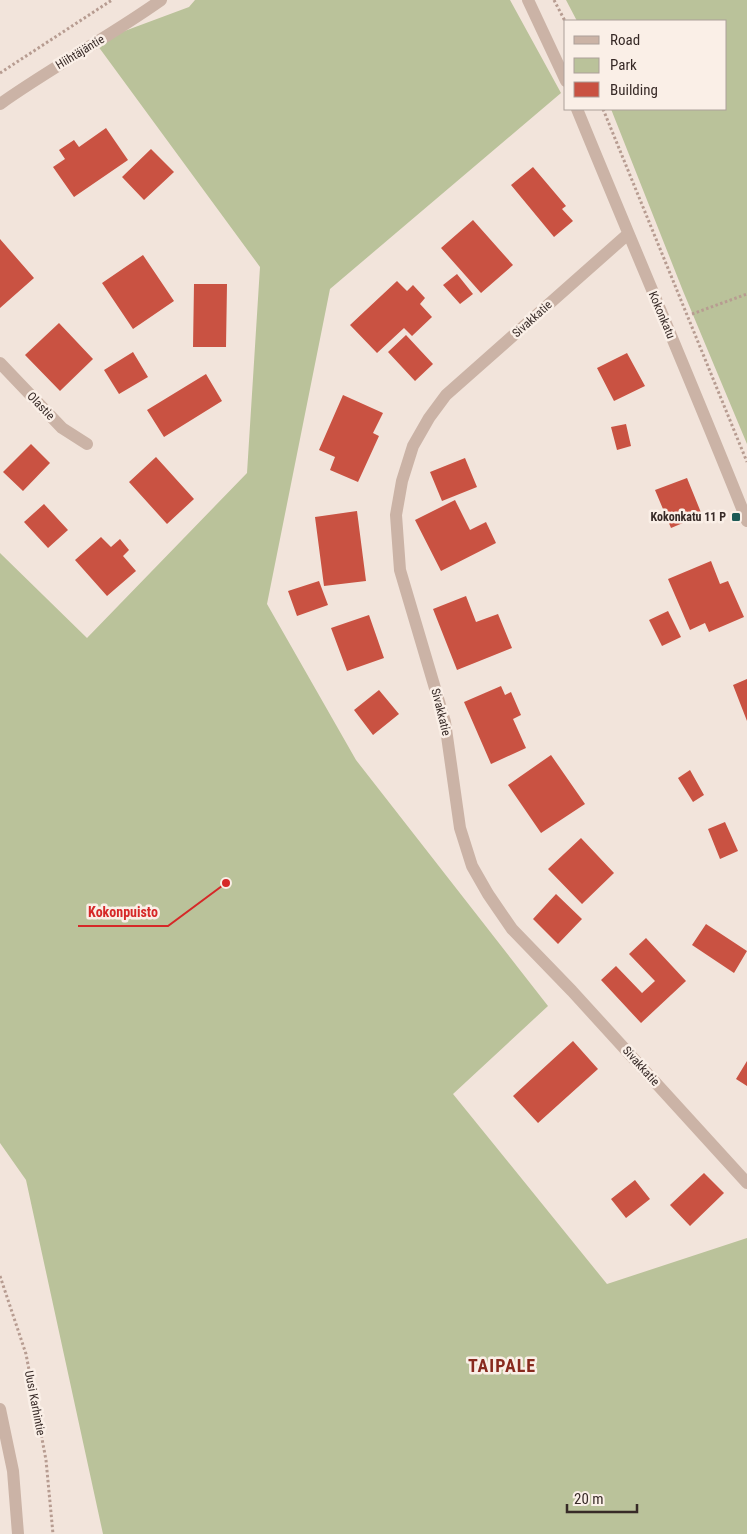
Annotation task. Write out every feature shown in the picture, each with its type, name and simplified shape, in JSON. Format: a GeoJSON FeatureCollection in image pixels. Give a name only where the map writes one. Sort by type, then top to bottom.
{"type":"FeatureCollection","features":[{"type":"Feature","properties":{"kind":"street","name":"Hiihtäjäntie"},"geometry":{"type":"LineString","coordinates":[[0,104],[40,76],[128,24],[161,0]]}},
{"type":"Feature","properties":{"kind":"street"},"geometry":{"type":"LineString","coordinates":[[528,0],[564,77]]}},
{"type":"Feature","properties":{"kind":"street","name":"Kokonkatu"},"geometry":{"type":"LineString","coordinates":[[577,110],[747,521]]}},
{"type":"Feature","properties":{"kind":"street","name":"Sivakkatie"},"geometry":{"type":"LineString","coordinates":[[628,234],[446,395],[429,418],[413,446],[402,481],[396,515],[400,570],[445,722],[460,828],[472,866],[488,894],[512,929],[572,991],[747,1183]]}},
{"type":"Feature","properties":{"kind":"street","name":"Olastie"},"geometry":{"type":"LineString","coordinates":[[0,363],[62,428],[87,444]]}},
{"type":"Feature","properties":{"kind":"street"},"geometry":{"type":"LineString","coordinates":[[0,1409],[13,1470],[18,1534]]}},
{"type":"Feature","properties":{"kind":"path"},"geometry":{"type":"LineString","coordinates":[[0,73],[112,0]]}},
{"type":"Feature","properties":{"kind":"path"},"geometry":{"type":"LineString","coordinates":[[554,0],[564,20]]}},
{"type":"Feature","properties":{"kind":"path"},"geometry":{"type":"LineString","coordinates":[[602,110],[747,462]]}},
{"type":"Feature","properties":{"kind":"path"},"geometry":{"type":"LineString","coordinates":[[692,314],[747,294]]}},
{"type":"Feature","properties":{"kind":"path","name":"Uusi Karhintie"},"geometry":{"type":"LineString","coordinates":[[0,1276],[26,1354],[46,1460],[53,1534]]}},
{"type":"Feature","properties":{"kind":"green space"},"geometry":{"type":"Polygon","coordinates":[[[195,0],[510,0],[561,93],[330,289],[267,604],[356,760],[548,1006],[453,1094],[607,1284],[747,1238],[747,1534],[103,1534],[26,1180],[0,1143],[0,553],[87,638],[247,473],[260,267],[95,42],[189,7],[195,0]]]}},
{"type":"Feature","properties":{"kind":"green space"},"geometry":{"type":"Polygon","coordinates":[[[566,0],[747,0],[747,444],[683,291],[611,110],[727,110],[727,20],[576,20],[566,0]]]}},
{"type":"Feature","properties":{"kind":"building"},"geometry":{"type":"Polygon","coordinates":[[[106,128],[128,160],[74,197],[53,167],[65,159],[59,150],[74,140],[79,147],[106,128]]]}},
{"type":"Feature","properties":{"kind":"building"},"geometry":{"type":"Polygon","coordinates":[[[151,149],[174,172],[144,200],[122,177],[151,149]]]}},
{"type":"Feature","properties":{"kind":"building"},"geometry":{"type":"Polygon","coordinates":[[[533,167],[566,206],[562,209],[573,221],[554,237],[511,185],[533,167]]]}},
{"type":"Feature","properties":{"kind":"building"},"geometry":{"type":"Polygon","coordinates":[[[473,220],[513,265],[481,293],[441,248],[473,220]]]}},
{"type":"Feature","properties":{"kind":"building"},"geometry":{"type":"Polygon","coordinates":[[[0,239],[34,278],[0,308],[0,239]]]}},
{"type":"Feature","properties":{"kind":"building"},"geometry":{"type":"Polygon","coordinates":[[[143,255],[174,301],[133,329],[102,283],[143,255]]]}},
{"type":"Feature","properties":{"kind":"building"},"geometry":{"type":"Polygon","coordinates":[[[457,274],[473,294],[460,304],[443,285],[457,274]]]}},
{"type":"Feature","properties":{"kind":"building"},"geometry":{"type":"Polygon","coordinates":[[[397,281],[407,291],[413,285],[425,298],[420,304],[432,317],[412,336],[404,328],[377,353],[350,325],[397,281]]]}},
{"type":"Feature","properties":{"kind":"building"},"geometry":{"type":"Polygon","coordinates":[[[194,284],[227,284],[226,347],[193,347],[194,284]]]}},
{"type":"Feature","properties":{"kind":"building"},"geometry":{"type":"Polygon","coordinates":[[[59,323],[93,359],[60,391],[25,355],[59,323]]]}},
{"type":"Feature","properties":{"kind":"building"},"geometry":{"type":"Polygon","coordinates":[[[406,335],[433,364],[415,381],[388,352],[406,335]]]}},
{"type":"Feature","properties":{"kind":"building"},"geometry":{"type":"Polygon","coordinates":[[[133,352],[148,377],[119,394],[104,370],[133,352]]]}},
{"type":"Feature","properties":{"kind":"building"},"geometry":{"type":"Polygon","coordinates":[[[627,353],[645,386],[614,401],[597,368],[627,353]]]}},
{"type":"Feature","properties":{"kind":"building"},"geometry":{"type":"Polygon","coordinates":[[[206,374],[222,401],[164,437],[147,410],[206,374]]]}},
{"type":"Feature","properties":{"kind":"building"},"geometry":{"type":"Polygon","coordinates":[[[343,395],[383,413],[373,433],[379,436],[358,482],[330,470],[335,457],[319,450],[343,395]]]}},
{"type":"Feature","properties":{"kind":"building"},"geometry":{"type":"Polygon","coordinates":[[[626,424],[631,446],[617,450],[611,427],[626,424]]]}},
{"type":"Feature","properties":{"kind":"building"},"geometry":{"type":"Polygon","coordinates":[[[31,444],[50,463],[23,491],[3,472],[31,444]]]}},
{"type":"Feature","properties":{"kind":"building"},"geometry":{"type":"Polygon","coordinates":[[[156,457],[194,499],[167,524],[129,482],[156,457]]]}},
{"type":"Feature","properties":{"kind":"building"},"geometry":{"type":"Polygon","coordinates":[[[465,458],[477,487],[442,501],[430,472],[465,458]]]}},
{"type":"Feature","properties":{"kind":"building"},"geometry":{"type":"Polygon","coordinates":[[[687,478],[702,515],[671,528],[655,490],[687,478]]]}},
{"type":"Feature","properties":{"kind":"building"},"geometry":{"type":"Polygon","coordinates":[[[455,500],[470,530],[486,522],[496,543],[441,571],[415,520],[455,500]]]}},
{"type":"Feature","properties":{"kind":"building"},"geometry":{"type":"Polygon","coordinates":[[[44,504],[68,530],[48,548],[24,522],[44,504]]]}},
{"type":"Feature","properties":{"kind":"building"},"geometry":{"type":"Polygon","coordinates":[[[357,511],[366,581],[324,586],[315,517],[357,511]]]}},
{"type":"Feature","properties":{"kind":"building"},"geometry":{"type":"Polygon","coordinates":[[[101,537],[111,547],[120,539],[129,550],[123,556],[136,571],[107,596],[75,560],[101,537]]]}},
{"type":"Feature","properties":{"kind":"building"},"geometry":{"type":"Polygon","coordinates":[[[711,561],[720,584],[728,581],[744,617],[709,632],[705,623],[690,630],[668,579],[711,561]]]}},
{"type":"Feature","properties":{"kind":"building"},"geometry":{"type":"Polygon","coordinates":[[[319,581],[328,605],[297,616],[288,591],[319,581]]]}},
{"type":"Feature","properties":{"kind":"building"},"geometry":{"type":"Polygon","coordinates":[[[466,596],[476,622],[498,614],[512,648],[457,670],[433,609],[466,596]]]}},
{"type":"Feature","properties":{"kind":"building"},"geometry":{"type":"Polygon","coordinates":[[[668,611],[681,637],[662,646],[649,620],[668,611]]]}},
{"type":"Feature","properties":{"kind":"building"},"geometry":{"type":"Polygon","coordinates":[[[369,615],[384,658],[347,671],[331,628],[369,615]]]}},
{"type":"Feature","properties":{"kind":"building"},"geometry":{"type":"Polygon","coordinates":[[[747,679],[747,721],[733,685],[747,679]]]}},
{"type":"Feature","properties":{"kind":"building"},"geometry":{"type":"Polygon","coordinates":[[[501,686],[505,695],[511,692],[521,715],[513,719],[526,748],[491,764],[464,702],[501,686]]]}},
{"type":"Feature","properties":{"kind":"building"},"geometry":{"type":"Polygon","coordinates":[[[379,690],[399,714],[373,735],[354,710],[379,690]]]}},
{"type":"Feature","properties":{"kind":"building"},"geometry":{"type":"Polygon","coordinates":[[[551,755],[585,804],[541,833],[508,785],[551,755]]]}},
{"type":"Feature","properties":{"kind":"building"},"geometry":{"type":"Polygon","coordinates":[[[690,770],[704,795],[693,802],[678,778],[690,770]]]}},
{"type":"Feature","properties":{"kind":"building"},"geometry":{"type":"Polygon","coordinates":[[[725,822],[738,851],[720,859],[708,829],[725,822]]]}},
{"type":"Feature","properties":{"kind":"building"},"geometry":{"type":"Polygon","coordinates":[[[581,838],[614,873],[582,904],[548,869],[581,838]]]}},
{"type":"Feature","properties":{"kind":"building"},"geometry":{"type":"Polygon","coordinates":[[[556,894],[582,919],[558,944],[533,919],[556,894]]]}},
{"type":"Feature","properties":{"kind":"building"},"geometry":{"type":"Polygon","coordinates":[[[706,924],[747,951],[734,973],[692,945],[706,924]]]}},
{"type":"Feature","properties":{"kind":"building"},"geometry":{"type":"Polygon","coordinates":[[[646,938],[686,981],[641,1023],[601,980],[616,966],[642,993],[655,981],[629,954],[646,938]]]}},
{"type":"Feature","properties":{"kind":"building"},"geometry":{"type":"Polygon","coordinates":[[[573,1041],[598,1069],[538,1123],[513,1096],[573,1041]]]}},
{"type":"Feature","properties":{"kind":"building"},"geometry":{"type":"Polygon","coordinates":[[[747,1061],[747,1086],[736,1079],[747,1061]]]}},
{"type":"Feature","properties":{"kind":"building"},"geometry":{"type":"Polygon","coordinates":[[[704,1173],[724,1193],[690,1226],[670,1205],[704,1173]]]}},
{"type":"Feature","properties":{"kind":"building"},"geometry":{"type":"Polygon","coordinates":[[[635,1180],[650,1199],[626,1218],[611,1199],[635,1180]]]}},
{"type":"Feature","properties":{"kind":"place","name":"Kokonkatu 11 P"},"geometry":{"type":"Point","coordinates":[736,517]}},
{"type":"Feature","properties":{"kind":"place","name":"Kokonpuisto"},"geometry":{"type":"Point","coordinates":[226,883]}},
{"type":"Feature","properties":{"kind":"district","name":"TAIPALE"},"geometry":{"type":"Point","coordinates":[502,1366]}}]}
